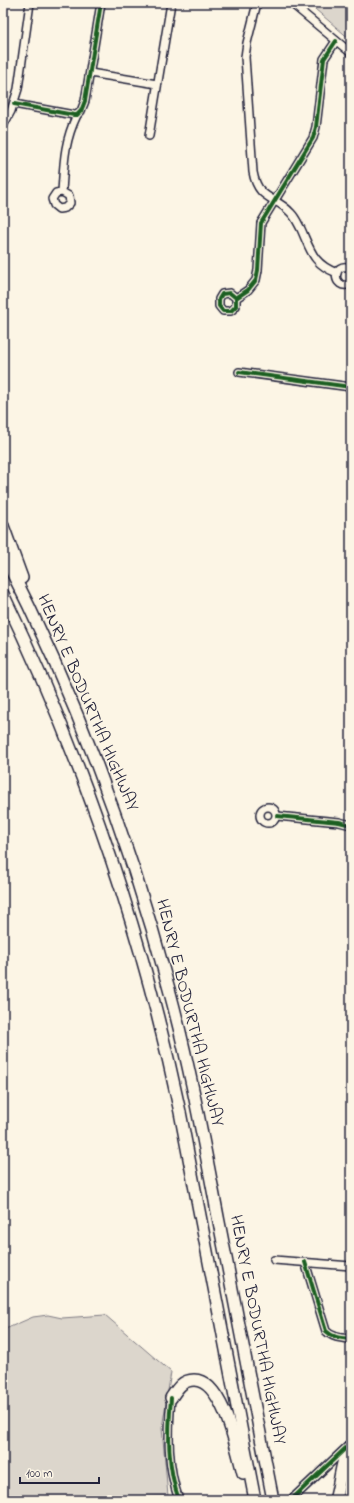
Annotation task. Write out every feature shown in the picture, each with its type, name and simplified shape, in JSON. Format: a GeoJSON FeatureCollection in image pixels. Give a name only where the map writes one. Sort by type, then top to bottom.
{"type":"FeatureCollection","features":[{"type":"Feature","properties":{"kind":"highway"},"geometry":{"type":"LineString","coordinates":[[3,526],[47,646]]}},
{"type":"Feature","properties":{"kind":"highway","name":"HENRY E BODURTHA HIGHWAY"},"geometry":{"type":"LineString","coordinates":[[3,554],[47,646],[85,735],[113,807],[138,881],[170,991],[199,1117],[273,1500]]}},
{"type":"Feature","properties":{"kind":"highway","name":"HENRY E BODURTHA HIGHWAY"},"geometry":{"type":"LineString","coordinates":[[3,594],[47,690],[76,760],[112,857],[131,918],[155,1005],[180,1112],[255,1500]]}},
{"type":"Feature","properties":{"kind":"highway"},"geometry":{"type":"LineString","coordinates":[[3,604],[47,690]]}},
{"type":"Feature","properties":{"kind":"highway"},"geometry":{"type":"LineString","coordinates":[[171,1398],[179,1386],[191,1380],[205,1383],[213,1390],[226,1415],[250,1500]]}},
{"type":"Feature","properties":{"kind":"highway"},"geometry":{"type":"LineString","coordinates":[[335,1500],[340,1485],[343,1460],[351,1444]]}},
{"type":"Feature","properties":{"kind":"street"},"geometry":{"type":"LineString","coordinates":[[3,126],[14,104],[18,89],[30,3]]}},
{"type":"Feature","properties":{"kind":"street"},"geometry":{"type":"LineString","coordinates":[[62,192],[66,144],[77,115],[84,104],[101,3]]}},
{"type":"Feature","properties":{"kind":"street"},"geometry":{"type":"LineString","coordinates":[[149,136],[171,3]]}},
{"type":"Feature","properties":{"kind":"street"},"geometry":{"type":"LineString","coordinates":[[257,3],[247,43],[246,57],[253,172],[262,193],[292,214],[317,262],[337,273]]}},
{"type":"Feature","properties":{"kind":"street"},"geometry":{"type":"LineString","coordinates":[[291,3],[351,53]]}},
{"type":"Feature","properties":{"kind":"street"},"geometry":{"type":"LineString","coordinates":[[236,298],[248,290],[256,280],[258,270],[260,226],[313,138],[316,127],[324,59],[336,41]]}},
{"type":"Feature","properties":{"kind":"street"},"geometry":{"type":"LineString","coordinates":[[90,73],[158,84]]}},
{"type":"Feature","properties":{"kind":"street"},"geometry":{"type":"LineString","coordinates":[[14,104],[77,115]]}},
{"type":"Feature","properties":{"kind":"street"},"geometry":{"type":"LineString","coordinates":[[351,268],[346,266],[342,267],[337,273],[337,279],[340,283],[346,285],[351,284]]}},
{"type":"Feature","properties":{"kind":"street"},"geometry":{"type":"LineString","coordinates":[[239,372],[351,387]]}},
{"type":"Feature","properties":{"kind":"street"},"geometry":{"type":"LineString","coordinates":[[277,816],[339,822],[351,825]]}},
{"type":"Feature","properties":{"kind":"street"},"geometry":{"type":"LineString","coordinates":[[274,1260],[351,1266]]}},
{"type":"Feature","properties":{"kind":"street"},"geometry":{"type":"LineString","coordinates":[[305,1262],[326,1331],[330,1335],[336,1337],[351,1339]]}},
{"type":"Feature","properties":{"kind":"street"},"geometry":{"type":"LineString","coordinates":[[171,1398],[168,1430],[169,1452],[173,1478],[179,1500]]}},
{"type":"Feature","properties":{"kind":"street"},"geometry":{"type":"LineString","coordinates":[[291,1500],[351,1444]]}},
{"type":"Feature","properties":{"kind":"shaded area"},"geometry":{"type":"Polygon","coordinates":[[[308,3],[351,3],[351,40],[308,3]]]}},
{"type":"Feature","properties":{"kind":"shaded area"},"geometry":{"type":"Polygon","coordinates":[[[48,1315],[62,1318],[105,1315],[171,1372],[162,1428],[168,1496],[60,1499],[5,1494],[3,1482],[3,1330],[33,1317],[48,1315]]]}},
{"type":"Feature","properties":{"kind":"cycle path"},"geometry":{"type":"LineString","coordinates":[[14,104],[74,115],[77,115],[81,111],[85,101],[101,3]]}},
{"type":"Feature","properties":{"kind":"cycle path"},"geometry":{"type":"LineString","coordinates":[[236,298],[236,306],[231,311],[223,311],[219,306],[219,299],[222,294],[230,293],[236,298],[248,290],[256,280],[261,223],[313,138],[316,127],[324,59],[336,41]]}},
{"type":"Feature","properties":{"kind":"cycle path"},"geometry":{"type":"LineString","coordinates":[[239,372],[351,387]]}},
{"type":"Feature","properties":{"kind":"cycle path"},"geometry":{"type":"LineString","coordinates":[[277,816],[339,822],[351,825]]}},
{"type":"Feature","properties":{"kind":"cycle path"},"geometry":{"type":"LineString","coordinates":[[305,1262],[326,1331],[341,1338],[351,1339]]}},
{"type":"Feature","properties":{"kind":"cycle path"},"geometry":{"type":"LineString","coordinates":[[171,1398],[169,1424],[170,1462],[179,1500]]}},
{"type":"Feature","properties":{"kind":"cycle path"},"geometry":{"type":"LineString","coordinates":[[291,1500],[351,1443]]}}]}
